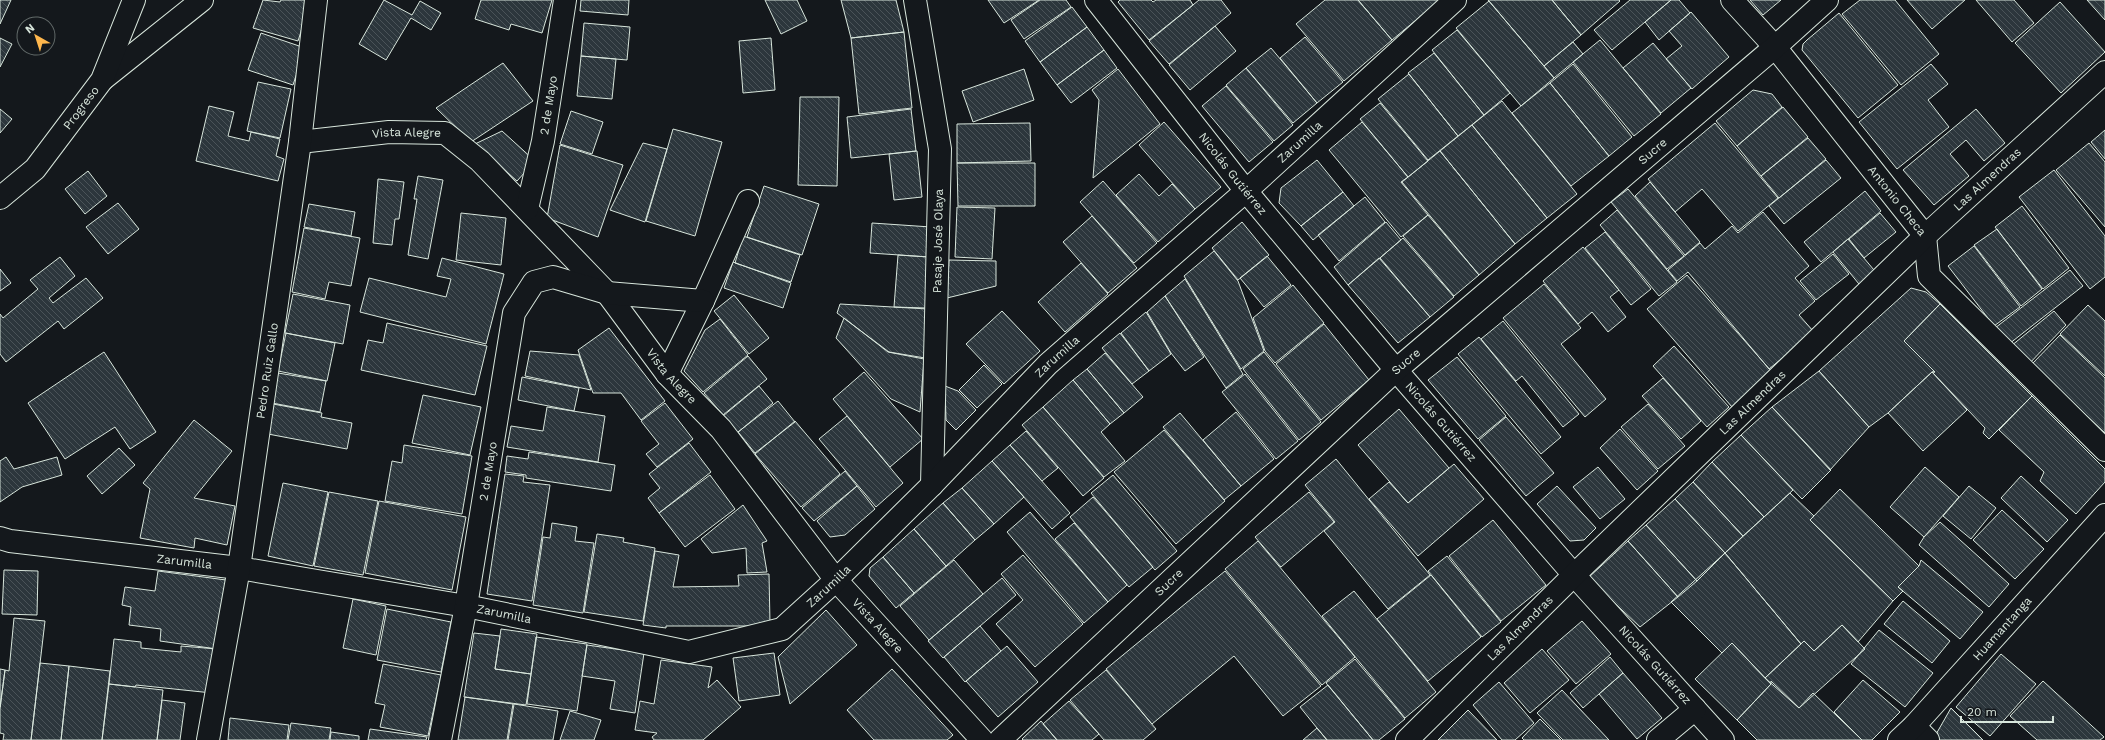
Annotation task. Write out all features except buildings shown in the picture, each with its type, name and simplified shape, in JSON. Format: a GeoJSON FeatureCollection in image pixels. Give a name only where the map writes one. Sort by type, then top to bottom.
{"type":"FeatureCollection","features":[{"type":"Feature","properties":{"kind":"street","name":"Progreso"},"geometry":{"type":"LineString","coordinates":[[0,198],[34,169],[102,80],[134,0]]}},
{"type":"Feature","properties":{"kind":"street"},"geometry":{"type":"LineString","coordinates":[[102,80],[202,0]]}},
{"type":"Feature","properties":{"kind":"street","name":"Pedro Ruiz Gallo"},"geometry":{"type":"LineString","coordinates":[[208,740],[239,568],[300,142],[316,0]]}},
{"type":"Feature","properties":{"kind":"street","name":"2 de Mayo"},"geometry":{"type":"LineString","coordinates":[[527,209],[543,141],[565,0]]}},
{"type":"Feature","properties":{"kind":"street","name":"Pasaje José Olaya"},"geometry":{"type":"LineString","coordinates":[[915,0],[940,149],[932,484]]}},
{"type":"Feature","properties":{"kind":"street","name":"Nicolás Gutiérrez"},"geometry":{"type":"LineString","coordinates":[[1096,0],[1246,191],[1396,370],[1574,575],[1722,740]]}},
{"type":"Feature","properties":{"kind":"street","name":"Zarumilla"},"geometry":{"type":"LineString","coordinates":[[0,538],[10,541],[239,568],[466,606],[689,652],[782,629],[836,580],[932,484],[1048,364],[1246,191],[1455,0]]}},
{"type":"Feature","properties":{"kind":"street","name":"Antonio Checa"},"geometry":{"type":"LineString","coordinates":[[1732,0],[1775,47],[1925,236],[1929,276],[2105,450]]}},
{"type":"Feature","properties":{"kind":"street","name":"Sucre"},"geometry":{"type":"LineString","coordinates":[[1000,740],[1396,370],[1775,47],[1827,0]]}},
{"type":"Feature","properties":{"kind":"street","name":"Las Almendras"},"geometry":{"type":"LineString","coordinates":[[1408,740],[1574,575],[1925,236],[2105,72]]}},
{"type":"Feature","properties":{"kind":"street","name":"Vista Alegre"},"geometry":{"type":"LineString","coordinates":[[300,142],[389,132],[446,133],[480,162],[607,293],[667,374],[721,429],[836,580],[982,740]]}},
{"type":"Feature","properties":{"kind":"street"},"geometry":{"type":"LineString","coordinates":[[667,374],[703,301],[748,201]]}},
{"type":"Feature","properties":{"kind":"street","name":"2 de Mayo"},"geometry":{"type":"LineString","coordinates":[[440,740],[466,606],[514,313],[534,282],[553,277],[607,293],[703,301]]}},
{"type":"Feature","properties":{"kind":"street","name":"Huamantanga"},"geometry":{"type":"LineString","coordinates":[[1914,735],[2105,515]]}},
{"type":"Feature","properties":{"kind":"street"},"geometry":{"type":"LineString","coordinates":[[1658,740],[1695,709]]}}]}
